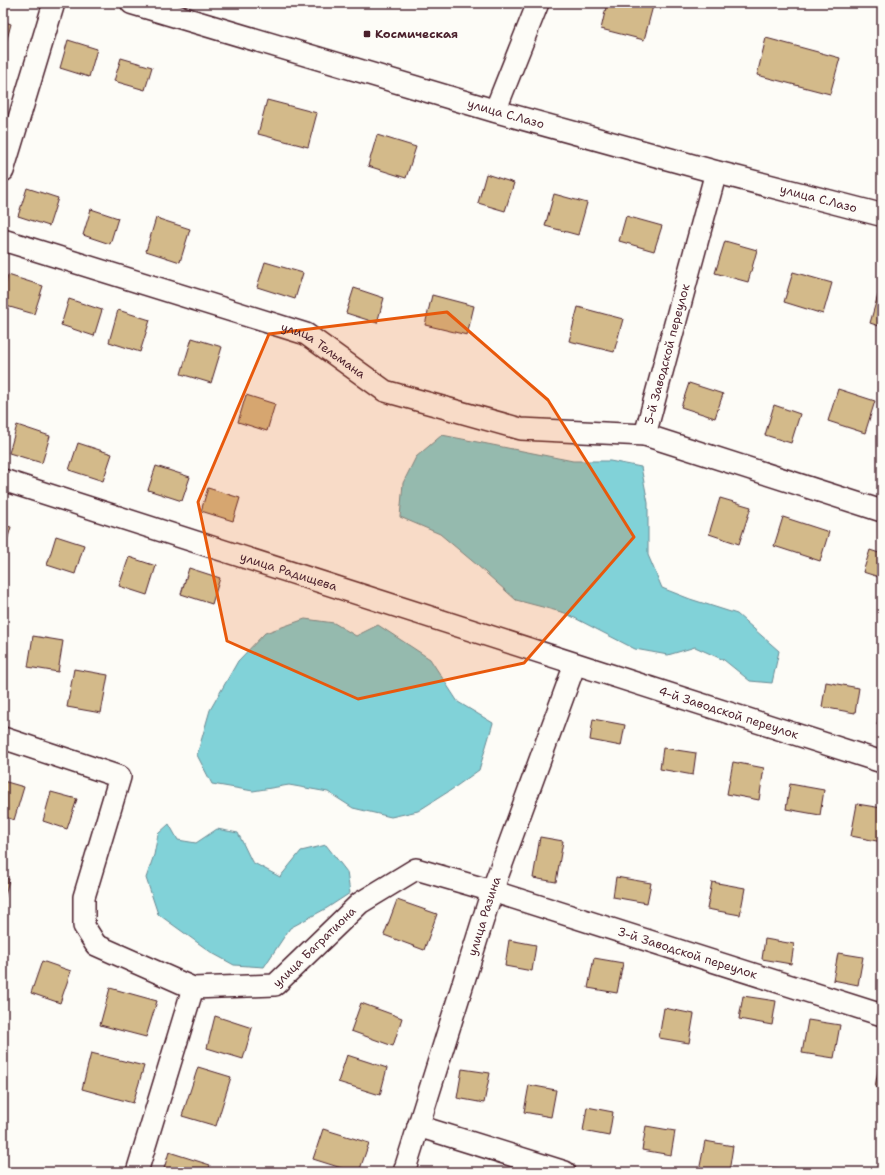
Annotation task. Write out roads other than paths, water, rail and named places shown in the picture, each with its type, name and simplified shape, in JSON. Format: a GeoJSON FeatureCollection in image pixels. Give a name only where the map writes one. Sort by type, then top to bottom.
{"type":"FeatureCollection","features":[{"type":"Feature","properties":{"kind":"street"},"geometry":{"type":"LineString","coordinates":[[3,171],[54,3]]}},
{"type":"Feature","properties":{"kind":"street","name":"улица С.Лазо"},"geometry":{"type":"LineString","coordinates":[[132,3],[495,111],[716,172],[882,215]]}},
{"type":"Feature","properties":{"kind":"street"},"geometry":{"type":"LineString","coordinates":[[495,111],[538,3]]}},
{"type":"Feature","properties":{"kind":"street","name":"5-й Заводской переулок"},"geometry":{"type":"LineString","coordinates":[[716,172],[645,436],[882,511]]}},
{"type":"Feature","properties":{"kind":"street","name":"улица Тельмана"},"geometry":{"type":"LineString","coordinates":[[3,240],[306,334],[385,390],[521,429],[645,436]]}},
{"type":"Feature","properties":{"kind":"street","name":"улица Радищева"},"geometry":{"type":"LineString","coordinates":[[3,480],[575,664]]}},
{"type":"Feature","properties":{"kind":"street","name":"4-й Заводской переулок"},"geometry":{"type":"LineString","coordinates":[[575,664],[882,762]]}},
{"type":"Feature","properties":{"kind":"street","name":"улица Разина"},"geometry":{"type":"LineString","coordinates":[[404,1172],[492,891],[575,664]]}},
{"type":"Feature","properties":{"kind":"street","name":"улица Багратиона"},"geometry":{"type":"LineString","coordinates":[[3,738],[120,777],[84,896],[84,926],[96,945],[193,988],[275,985],[360,903],[416,869],[492,891]]}},
{"type":"Feature","properties":{"kind":"street","name":"3-й Заводской переулок"},"geometry":{"type":"LineString","coordinates":[[492,891],[882,1015]]}},
{"type":"Feature","properties":{"kind":"street"},"geometry":{"type":"LineString","coordinates":[[137,1172],[193,988]]}},
{"type":"Feature","properties":{"kind":"street"},"geometry":{"type":"LineString","coordinates":[[418,1126],[565,1172]]}},
{"type":"Feature","properties":{"kind":"water"},"geometry":{"type":"Polygon","coordinates":[[[442,435],[573,461],[610,461],[641,467],[648,503],[648,555],[662,588],[690,599],[737,614],[779,651],[772,683],[750,681],[724,660],[695,647],[668,655],[635,649],[565,613],[516,600],[440,534],[400,517],[403,483],[416,457],[442,435]]]}},
{"type":"Feature","properties":{"kind":"water"},"geometry":{"type":"Polygon","coordinates":[[[305,619],[334,623],[356,636],[378,625],[430,659],[458,702],[493,723],[479,770],[418,811],[391,817],[353,808],[328,792],[289,785],[253,791],[212,784],[197,755],[210,710],[238,661],[265,633],[305,619]]]}},
{"type":"Feature","properties":{"kind":"water"},"geometry":{"type":"Polygon","coordinates":[[[169,824],[178,840],[196,843],[217,829],[238,833],[252,862],[280,877],[301,851],[326,845],[347,872],[350,893],[327,908],[290,928],[264,967],[234,965],[212,953],[158,914],[146,878],[154,855],[158,834],[169,824]]]}},
{"type":"Feature","properties":{"kind":"place","name":"Космическая"},"geometry":{"type":"Point","coordinates":[367,34]}}]}
